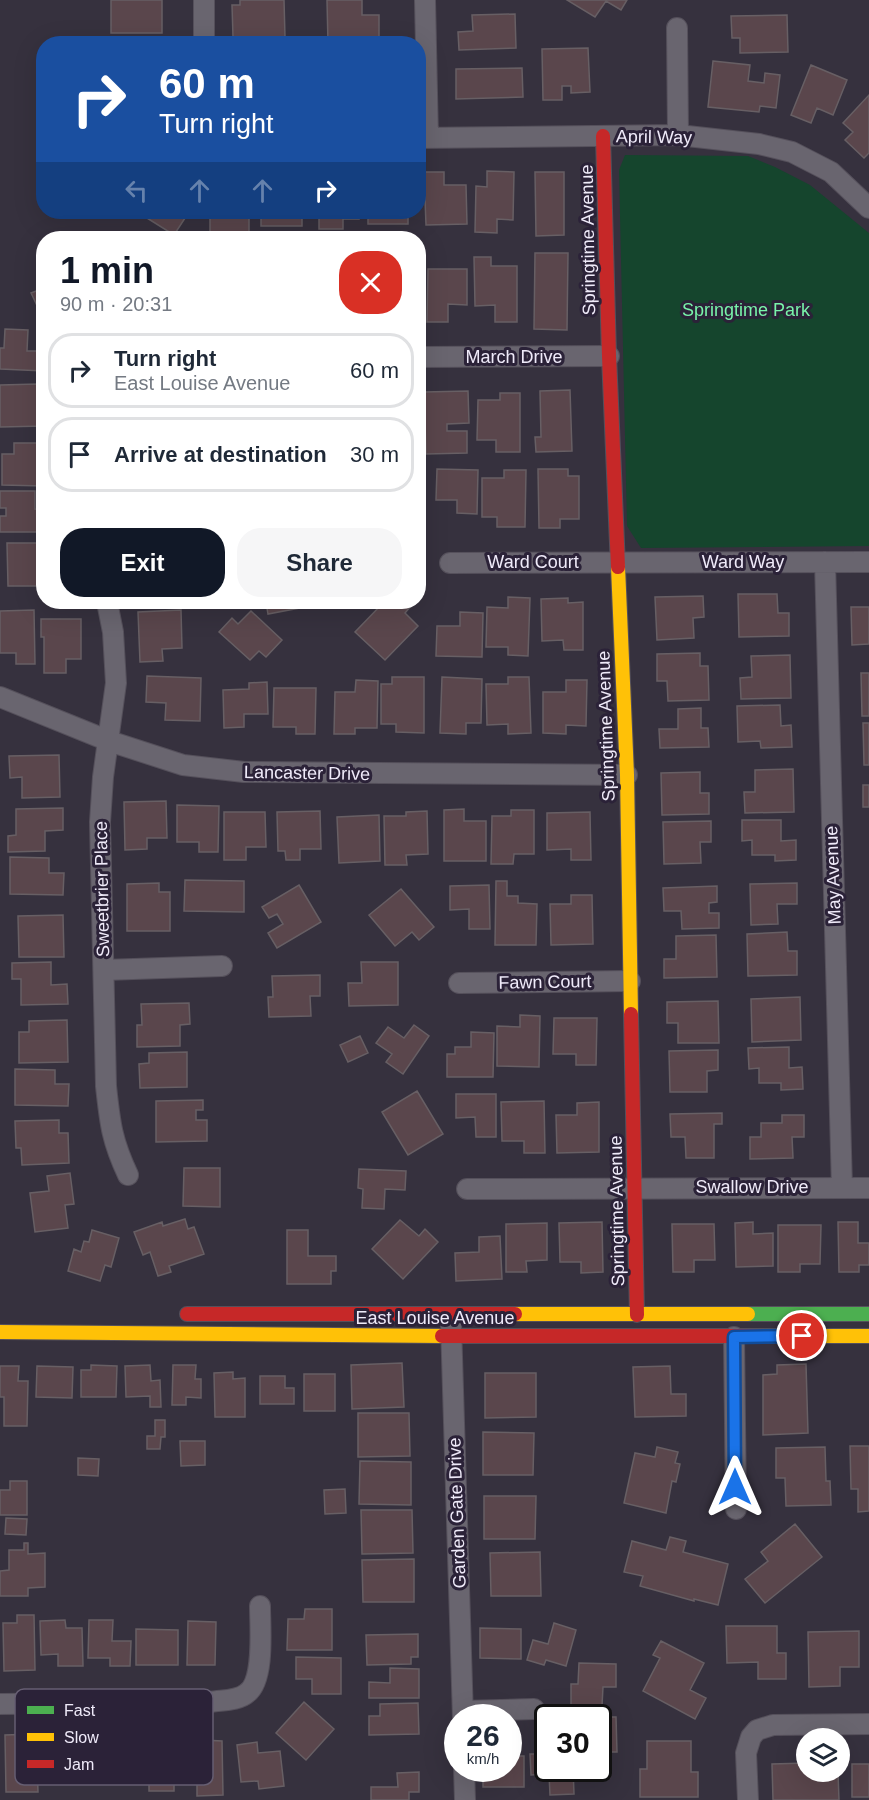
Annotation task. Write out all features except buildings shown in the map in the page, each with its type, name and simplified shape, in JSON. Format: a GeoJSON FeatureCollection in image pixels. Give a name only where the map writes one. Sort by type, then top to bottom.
{"type":"FeatureCollection","features":[{"type":"Feature","properties":{"kind":"street"},"geometry":{"type":"LineString","coordinates":[[204,0],[204,36]]}},
{"type":"Feature","properties":{"kind":"street"},"geometry":{"type":"LineString","coordinates":[[424,36],[425,0]]}},
{"type":"Feature","properties":{"kind":"street"},"geometry":{"type":"LineString","coordinates":[[677,28],[678,135]]}},
{"type":"Feature","properties":{"kind":"street","name":"April Way"},"geometry":{"type":"LineString","coordinates":[[426,138],[678,135],[759,144],[792,152],[831,172],[869,208]]}},
{"type":"Feature","properties":{"kind":"street","name":"Springtime Avenue"},"geometry":{"type":"LineString","coordinates":[[603,136],[616,562],[627,775],[637,1315]]}},
{"type":"Feature","properties":{"kind":"street","name":"March Drive"},"geometry":{"type":"LineString","coordinates":[[426,357],[609,356]]}},
{"type":"Feature","properties":{"kind":"street","name":"Ward Way"},"geometry":{"type":"LineString","coordinates":[[616,562],[869,562]]}},
{"type":"Feature","properties":{"kind":"street","name":"Ward Court"},"geometry":{"type":"LineString","coordinates":[[450,563],[616,562]]}},
{"type":"Feature","properties":{"kind":"street","name":"May Avenue"},"geometry":{"type":"LineString","coordinates":[[825,562],[842,1188]]}},
{"type":"Feature","properties":{"kind":"street","name":"Sweetbrier Place"},"geometry":{"type":"LineString","coordinates":[[108,609],[113,632],[116,683],[110,741],[103,777],[100,822],[106,1086],[110,1127],[116,1149],[128,1175]]}},
{"type":"Feature","properties":{"kind":"street","name":"Lancaster Drive"},"geometry":{"type":"LineString","coordinates":[[0,696],[110,741],[183,765],[244,772],[627,775]]}},
{"type":"Feature","properties":{"kind":"street"},"geometry":{"type":"LineString","coordinates":[[104,970],[222,966]]}},
{"type":"Feature","properties":{"kind":"street","name":"Fawn Court"},"geometry":{"type":"LineString","coordinates":[[459,983],[630,981]]}},
{"type":"Feature","properties":{"kind":"street","name":"Swallow Drive"},"geometry":{"type":"LineString","coordinates":[[468,1189],[869,1188]]}},
{"type":"Feature","properties":{"kind":"street","name":"East Louise Avenue"},"geometry":{"type":"LineString","coordinates":[[178,1314],[869,1314]]}},
{"type":"Feature","properties":{"kind":"street","name":"Garden Gate Drive"},"geometry":{"type":"LineString","coordinates":[[451,1315],[463,1704]]}},
{"type":"Feature","properties":{"kind":"street","name":"East Louise Avenue"},"geometry":{"type":"LineString","coordinates":[[0,1332],[452,1336],[869,1336]]}},
{"type":"Feature","properties":{"kind":"street"},"geometry":{"type":"LineString","coordinates":[[734,1337],[736,1509]]}},
{"type":"Feature","properties":{"kind":"street"},"geometry":{"type":"LineString","coordinates":[[213,1702],[239,1698],[254,1686],[259,1667],[260,1606]]}},
{"type":"Feature","properties":{"kind":"street"},"geometry":{"type":"LineString","coordinates":[[0,1704],[15,1704]]}},
{"type":"Feature","properties":{"kind":"street","name":"Garden Gate Drive"},"geometry":{"type":"LineString","coordinates":[[522,1710],[534,1709]]}},
{"type":"Feature","properties":{"kind":"street"},"geometry":{"type":"LineString","coordinates":[[747,1794],[746,1753],[751,1737],[757,1730],[773,1725],[869,1724]]}},
{"type":"Feature","properties":{"kind":"street"},"geometry":{"type":"LineString","coordinates":[[464,1782],[465,1800]]}},
{"type":"Feature","properties":{"kind":"green space","name":"Springtime Park"},"geometry":{"type":"Polygon","coordinates":[[[625,155],[748,156],[810,185],[869,233],[869,546],[641,548],[627,526],[619,170],[625,155]]]}},
{"type":"Feature","properties":{"kind":"traffic: fast"},"geometry":{"type":"LineString","coordinates":[[748,1314],[869,1314]]}},
{"type":"Feature","properties":{"kind":"traffic: slow"},"geometry":{"type":"LineString","coordinates":[[618,567],[627,775],[631,1014]]}},
{"type":"Feature","properties":{"kind":"traffic: slow"},"geometry":{"type":"LineString","coordinates":[[515,1314],[748,1314]]}},
{"type":"Feature","properties":{"kind":"traffic: slow"},"geometry":{"type":"LineString","coordinates":[[0,1332],[442,1336]]}},
{"type":"Feature","properties":{"kind":"traffic: slow"},"geometry":{"type":"LineString","coordinates":[[776,1336],[869,1336]]}},
{"type":"Feature","properties":{"kind":"traffic: jam"},"geometry":{"type":"LineString","coordinates":[[603,136],[618,567]]}},
{"type":"Feature","properties":{"kind":"traffic: jam"},"geometry":{"type":"LineString","coordinates":[[631,1014],[637,1315]]}},
{"type":"Feature","properties":{"kind":"traffic: jam"},"geometry":{"type":"LineString","coordinates":[[187,1314],[515,1314]]}},
{"type":"Feature","properties":{"kind":"traffic: jam"},"geometry":{"type":"LineString","coordinates":[[442,1336],[776,1336]]}},
{"type":"Feature","properties":{"kind":"route"},"geometry":{"type":"LineString","coordinates":[[735,1487],[734,1337],[802,1336]]}}]}
